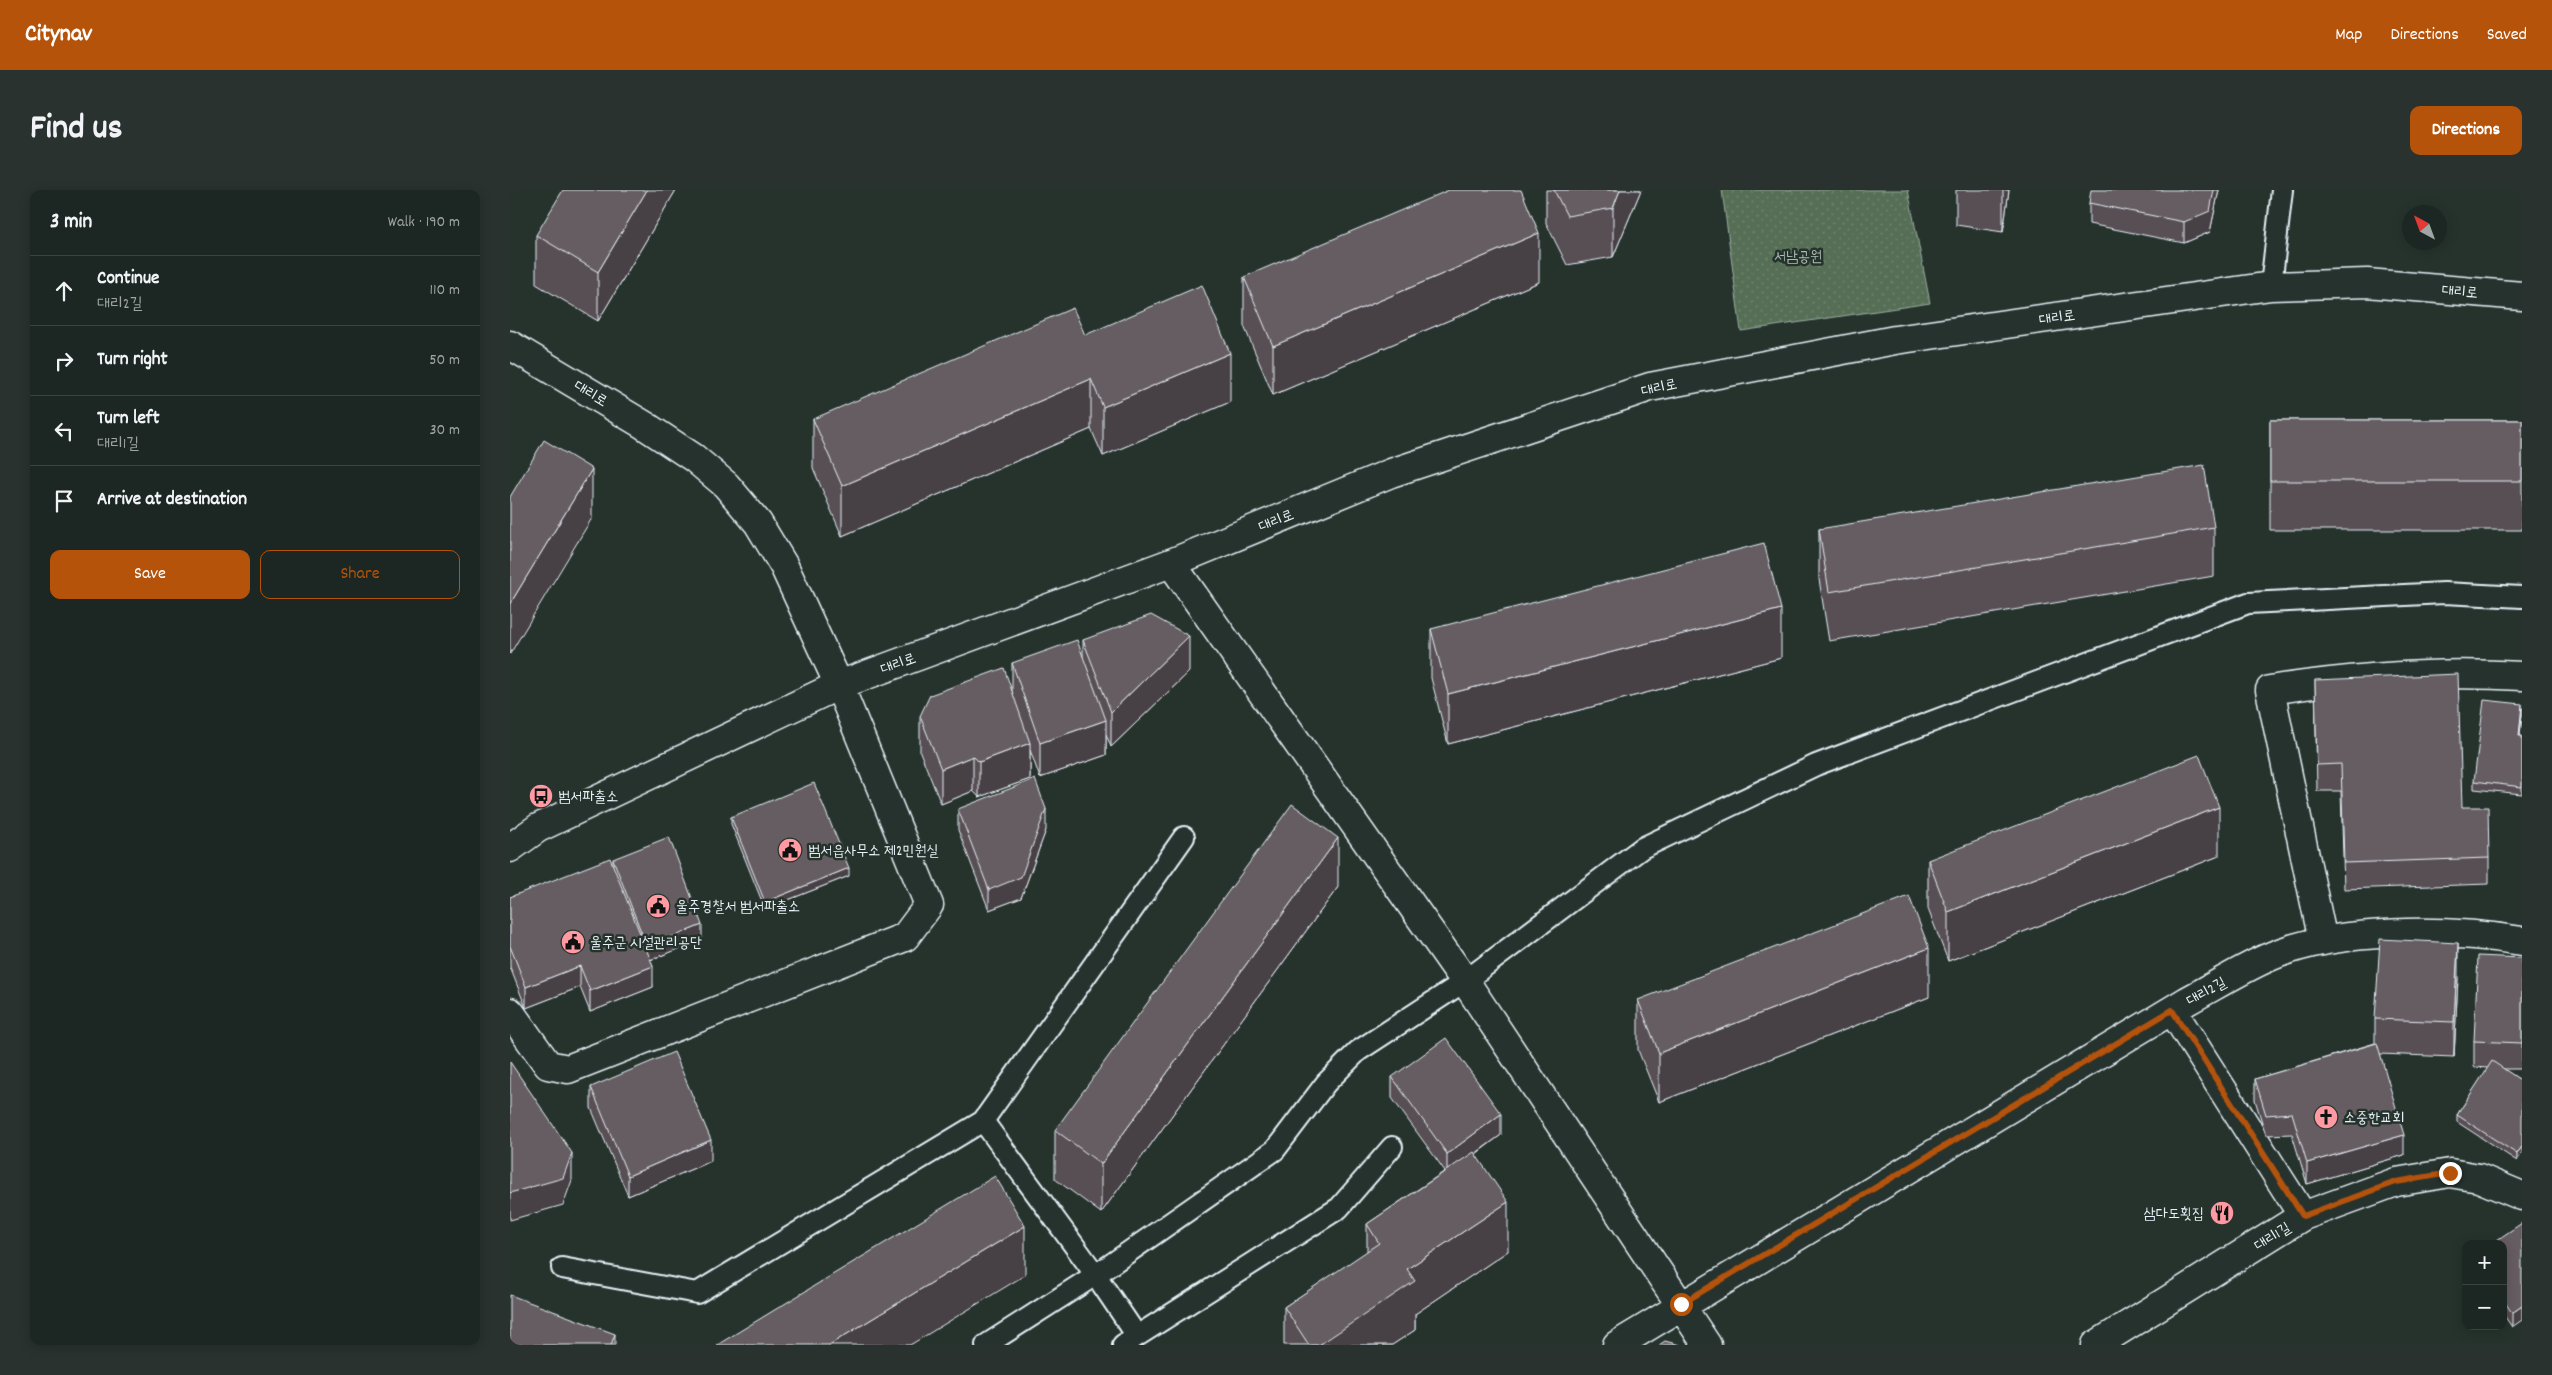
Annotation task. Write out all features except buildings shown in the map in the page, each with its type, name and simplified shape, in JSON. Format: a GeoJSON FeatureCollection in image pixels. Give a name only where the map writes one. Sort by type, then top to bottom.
{"type":"FeatureCollection","features":[{"type":"Feature","properties":{"kind":"street","name":"대리로"},"geometry":{"type":"LineString","coordinates":[[510,848],[538,828],[839,685],[1171,563],[1392,473],[1650,387],[1895,340],[2271,286],[2367,283],[2522,296]]}},
{"type":"Feature","properties":{"kind":"street","name":"대리로"},"geometry":{"type":"LineString","coordinates":[[510,345],[644,425],[694,458],[726,485],[758,524],[784,566],[839,685]]}},
{"type":"Feature","properties":{"kind":"street"},"geometry":{"type":"LineString","coordinates":[[1171,563],[1465,981],[1707,1345]]}},
{"type":"Feature","properties":{"kind":"street"},"geometry":{"type":"LineString","coordinates":[[2323,941],[2270,690],[2318,683],[2429,673],[2522,676]]}},
{"type":"Feature","properties":{"kind":"street"},"geometry":{"type":"LineString","coordinates":[[510,1012],[548,1065],[568,1068],[905,937],[929,905],[839,685]]}},
{"type":"Feature","properties":{"kind":"street","name":"대리2길"},"geometry":{"type":"LineString","coordinates":[[1617,1345],[1681,1304],[2172,1010],[2268,958],[2323,941],[2430,931],[2522,941]]}},
{"type":"Feature","properties":{"kind":"street"},"geometry":{"type":"LineString","coordinates":[[2172,1010],[2303,1216]]}},
{"type":"Feature","properties":{"kind":"street","name":"대리1길"},"geometry":{"type":"LineString","coordinates":[[2096,1345],[2303,1216],[2396,1182],[2450,1173],[2479,1178],[2522,1196]]}},
{"type":"Feature","properties":{"kind":"lane"},"geometry":{"type":"LineString","coordinates":[[2271,286],[2282,190]]}},
{"type":"Feature","properties":{"kind":"lane"},"geometry":{"type":"LineString","coordinates":[[986,1345],[1095,1274],[1275,1150],[1326,1083],[1358,1051],[1465,981],[1642,848],[1816,764],[2248,603],[2444,593],[2522,597]]}},
{"type":"Feature","properties":{"kind":"lane"},"geometry":{"type":"LineString","coordinates":[[562,1268],[697,1293],[983,1121],[1184,837]]}},
{"type":"Feature","properties":{"kind":"lane"},"geometry":{"type":"LineString","coordinates":[[983,1121],[1095,1274],[1130,1340],[1339,1208],[1392,1147]]}},
{"type":"Feature","properties":{"kind":"green space","name":"서남공원"},"geometry":{"type":"Polygon","coordinates":[[[1722,190],[1908,190],[1930,303],[1741,331],[1722,190]]]}},
{"type":"Feature","properties":{"kind":"place","name":"범서파출소"},"geometry":{"type":"Point","coordinates":[541,796]}},
{"type":"Feature","properties":{"kind":"place","name":"범서읍사무소 제2민원실"},"geometry":{"type":"Point","coordinates":[790,850]}},
{"type":"Feature","properties":{"kind":"place","name":"울주경찰서 범서파출소"},"geometry":{"type":"Point","coordinates":[658,906]}},
{"type":"Feature","properties":{"kind":"place","name":"울주군 시설관리공단"},"geometry":{"type":"Point","coordinates":[573,942]}},
{"type":"Feature","properties":{"kind":"place","name":"소중한교회"},"geometry":{"type":"Point","coordinates":[2326,1117]}},
{"type":"Feature","properties":{"kind":"place","name":"삼다도횟집"},"geometry":{"type":"Point","coordinates":[2222,1213]}},
{"type":"Feature","properties":{"kind":"route"},"geometry":{"type":"LineString","coordinates":[[1681,1304],[2172,1010],[2303,1216],[2396,1182],[2450,1173]]}}]}
